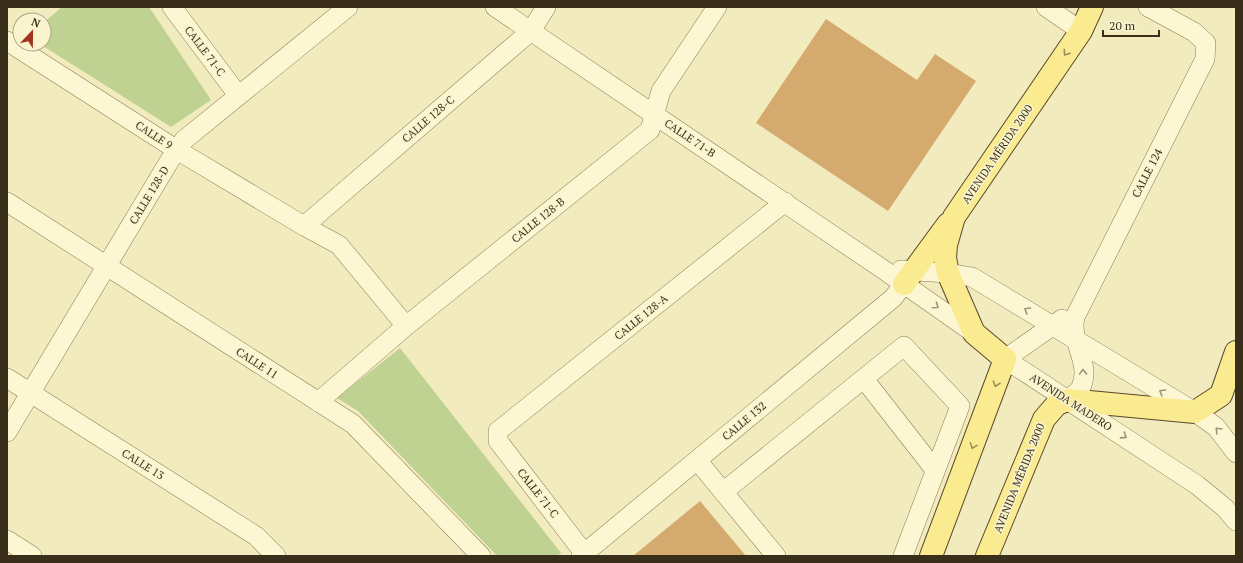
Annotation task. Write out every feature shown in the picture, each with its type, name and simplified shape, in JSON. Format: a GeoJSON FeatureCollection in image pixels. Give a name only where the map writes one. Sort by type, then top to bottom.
{"type":"FeatureCollection","features":[{"type":"Feature","properties":{"kind":"main road","name":"AVENIDA MÉRIDA 2000"},"geometry":{"type":"LineString","coordinates":[[974,333],[948,273],[945,258],[946,245],[954,217],[1081,31],[1092,7]]}},
{"type":"Feature","properties":{"kind":"main road"},"geometry":{"type":"LineString","coordinates":[[909,277],[954,217]]}},
{"type":"Feature","properties":{"kind":"main road","name":"AVENIDA MADERO"},"geometry":{"type":"LineString","coordinates":[[974,333],[1005,359]]}},
{"type":"Feature","properties":{"kind":"main road"},"geometry":{"type":"LineString","coordinates":[[1068,400],[1195,412],[1221,394],[1236,352]]}},
{"type":"Feature","properties":{"kind":"main road"},"geometry":{"type":"LineString","coordinates":[[931,556],[1005,359]]}},
{"type":"Feature","properties":{"kind":"main road","name":"AVENIDA MÉRIDA 2000"},"geometry":{"type":"LineString","coordinates":[[987,556],[1044,419],[1057,404],[1068,400]]}},
{"type":"Feature","properties":{"kind":"street","name":"CALLE 71-C"},"geometry":{"type":"LineString","coordinates":[[172,7],[238,96]]}},
{"type":"Feature","properties":{"kind":"street","name":"CALLE 128-D"},"geometry":{"type":"LineString","coordinates":[[7,432],[170,160],[184,140],[348,7]]}},
{"type":"Feature","properties":{"kind":"street","name":"CALLE 71-B"},"geometry":{"type":"LineString","coordinates":[[495,7],[884,270],[909,277]]}},
{"type":"Feature","properties":{"kind":"street","name":"CALLE 128-C"},"geometry":{"type":"LineString","coordinates":[[304,226],[531,31],[546,7]]}},
{"type":"Feature","properties":{"kind":"street","name":"CALLE 128-B"},"geometry":{"type":"LineString","coordinates":[[318,402],[406,326],[650,130],[661,91],[717,7]]}},
{"type":"Feature","properties":{"kind":"street"},"geometry":{"type":"LineString","coordinates":[[1046,7],[1081,31]]}},
{"type":"Feature","properties":{"kind":"street","name":"CALLE 124"},"geometry":{"type":"LineString","coordinates":[[1068,400],[1080,388],[1084,378],[1083,366],[1075,339],[1073,324],[1081,302],[1205,59],[1206,43],[1194,32],[1148,7]]}},
{"type":"Feature","properties":{"kind":"street","name":"CALLE 9"},"geometry":{"type":"LineString","coordinates":[[7,41],[177,150],[304,226]]}},
{"type":"Feature","properties":{"kind":"street","name":"CALLE 11"},"geometry":{"type":"LineString","coordinates":[[7,202],[353,424],[481,556]]}},
{"type":"Feature","properties":{"kind":"street","name":"CALLE 128-A"},"geometry":{"type":"LineString","coordinates":[[498,431],[784,202]]}},
{"type":"Feature","properties":{"kind":"street"},"geometry":{"type":"LineString","coordinates":[[304,226],[339,245],[406,326]]}},
{"type":"Feature","properties":{"kind":"street"},"geometry":{"type":"LineString","coordinates":[[909,277],[948,273],[972,276],[1195,412],[1216,428],[1236,452]]}},
{"type":"Feature","properties":{"kind":"street","name":"AVENIDA MADERO"},"geometry":{"type":"LineString","coordinates":[[909,277],[974,333]]}},
{"type":"Feature","properties":{"kind":"street","name":"CALLE 132"},"geometry":{"type":"LineString","coordinates":[[582,554],[893,298],[909,277]]}},
{"type":"Feature","properties":{"kind":"street","name":"CALLE 124"},"geometry":{"type":"LineString","coordinates":[[1005,359],[1053,326],[1081,302]]}},
{"type":"Feature","properties":{"kind":"street"},"geometry":{"type":"LineString","coordinates":[[723,492],[904,346],[960,406],[903,556]]}},
{"type":"Feature","properties":{"kind":"street","name":"AVENIDA MADERO"},"geometry":{"type":"LineString","coordinates":[[1005,359],[1197,485],[1225,508],[1236,521]]}},
{"type":"Feature","properties":{"kind":"street","name":"CALLE 13"},"geometry":{"type":"LineString","coordinates":[[7,378],[256,536],[276,556]]}},
{"type":"Feature","properties":{"kind":"street"},"geometry":{"type":"LineString","coordinates":[[864,379],[935,470]]}},
{"type":"Feature","properties":{"kind":"street","name":"CALLE 71-C"},"geometry":{"type":"LineString","coordinates":[[498,431],[498,441],[582,554]]}},
{"type":"Feature","properties":{"kind":"street"},"geometry":{"type":"LineString","coordinates":[[697,460],[776,556]]}},
{"type":"Feature","properties":{"kind":"street"},"geometry":{"type":"LineString","coordinates":[[7,540],[32,556]]}},
{"type":"Feature","properties":{"kind":"green space"},"geometry":{"type":"Polygon","coordinates":[[[62,7],[149,7],[211,100],[171,127],[52,52],[52,15],[62,7]]]}},
{"type":"Feature","properties":{"kind":"green space"},"geometry":{"type":"Polygon","coordinates":[[[400,348],[561,553],[557,556],[497,556],[358,411],[337,398],[400,348]]]}},
{"type":"Feature","properties":{"kind":"building"},"geometry":{"type":"Polygon","coordinates":[[[826,19],[917,80],[935,54],[976,81],[888,211],[756,123],[826,19]]]}},
{"type":"Feature","properties":{"kind":"building"},"geometry":{"type":"Polygon","coordinates":[[[700,501],[746,556],[633,556],[700,501]]]}}]}
